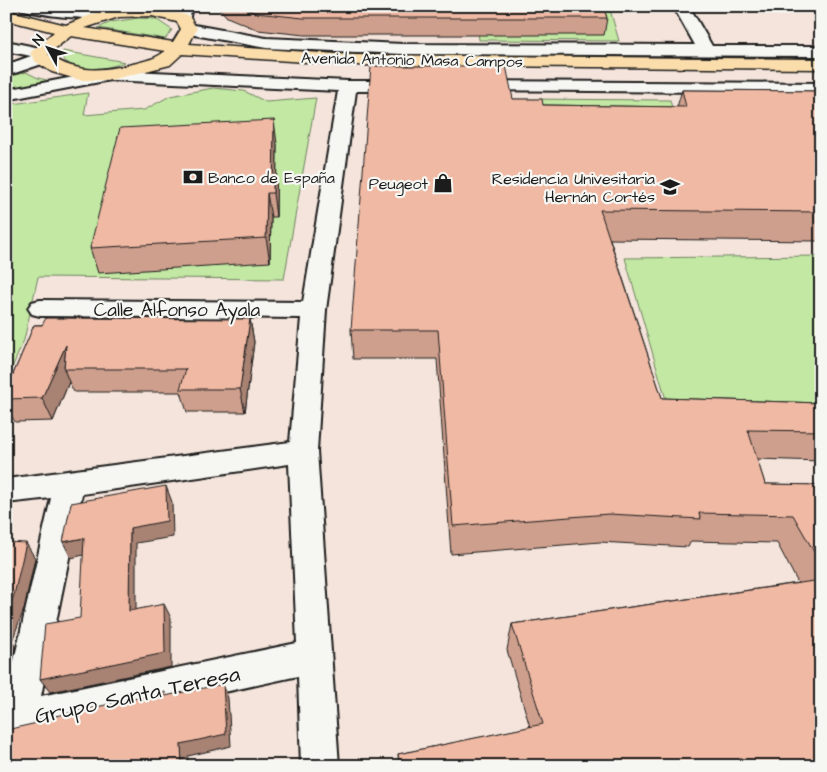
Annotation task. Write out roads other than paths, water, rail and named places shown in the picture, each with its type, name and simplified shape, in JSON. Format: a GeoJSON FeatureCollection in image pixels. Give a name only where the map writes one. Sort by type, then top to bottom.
{"type":"FeatureCollection","features":[{"type":"Feature","properties":{"kind":"highway"},"geometry":{"type":"LineString","coordinates":[[107,10],[152,11],[186,18],[178,48],[164,61],[110,75],[80,75],[58,68],[45,44],[67,30],[107,10]]}},
{"type":"Feature","properties":{"kind":"highway","name":"Avenida Antonio Masa Campos"},"geometry":{"type":"LineString","coordinates":[[6,15],[45,44]]}},
{"type":"Feature","properties":{"kind":"highway","name":"Avenida Antonio Masa Campos"},"geometry":{"type":"LineString","coordinates":[[67,30],[178,48],[352,60],[821,64]]}},
{"type":"Feature","properties":{"kind":"highway","name":"Avenida Antonio Masa Campos"},"geometry":{"type":"LineString","coordinates":[[6,32],[45,44],[164,61],[250,68],[350,72],[821,76]]}},
{"type":"Feature","properties":{"kind":"street"},"geometry":{"type":"LineString","coordinates":[[681,6],[706,50]]}},
{"type":"Feature","properties":{"kind":"street"},"geometry":{"type":"LineString","coordinates":[[31,8],[107,10]]}},
{"type":"Feature","properties":{"kind":"street"},"geometry":{"type":"LineString","coordinates":[[6,71],[45,44],[107,10]]}},
{"type":"Feature","properties":{"kind":"street","name":"Avenida Antonio Masa Campos"},"geometry":{"type":"LineString","coordinates":[[186,18],[266,44],[393,49],[821,51]]}},
{"type":"Feature","properties":{"kind":"street","name":"Avenida Antonio Masa Campos"},"geometry":{"type":"LineString","coordinates":[[6,46],[45,44]]}},
{"type":"Feature","properties":{"kind":"street"},"geometry":{"type":"LineString","coordinates":[[145,76],[178,69],[191,63]]}},
{"type":"Feature","properties":{"kind":"street","name":"Avenida Antonio Masa Campos"},"geometry":{"type":"LineString","coordinates":[[6,95],[110,75],[348,86],[428,86]]}},
{"type":"Feature","properties":{"kind":"street"},"geometry":{"type":"LineString","coordinates":[[320,766],[303,451],[314,310],[348,86]]}},
{"type":"Feature","properties":{"kind":"street","name":"Avenida Antonio Masa Campos"},"geometry":{"type":"LineString","coordinates":[[458,86],[821,88]]}},
{"type":"Feature","properties":{"kind":"street","name":"Calle Alfonso Ayala"},"geometry":{"type":"LineString","coordinates":[[40,308],[314,310]]}},
{"type":"Feature","properties":{"kind":"street"},"geometry":{"type":"LineString","coordinates":[[6,491],[303,451]]}},
{"type":"Feature","properties":{"kind":"street","name":"Grupo Santa Teresa"},"geometry":{"type":"LineString","coordinates":[[69,484],[19,719],[314,656]]}},
{"type":"Feature","properties":{"kind":"place","name":"Banco de España"},"geometry":{"type":"Point","coordinates":[193,177]}},
{"type":"Feature","properties":{"kind":"place","name":"Peugeot"},"geometry":{"type":"Point","coordinates":[443,183]}},
{"type":"Feature","properties":{"kind":"place","name":"Residencia Univesitaria Hernán Cortés"},"geometry":{"type":"Point","coordinates":[670,187]}}]}
